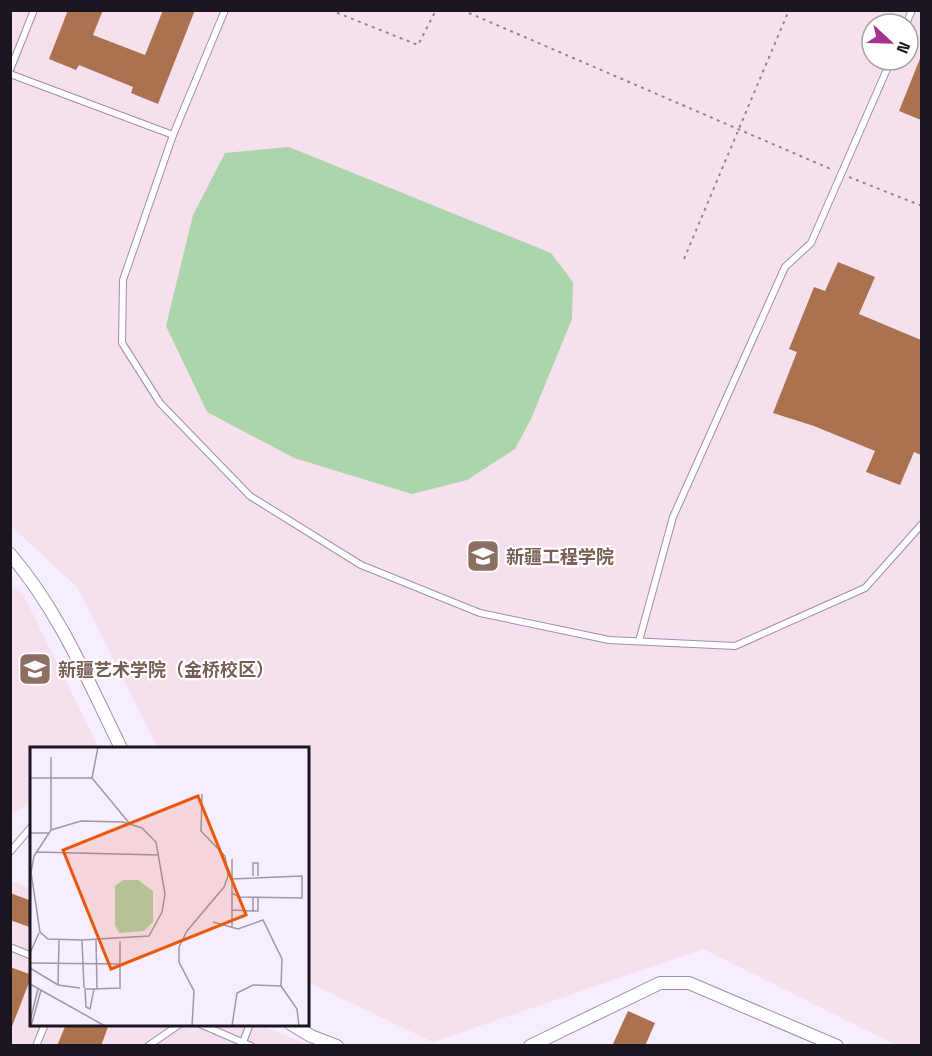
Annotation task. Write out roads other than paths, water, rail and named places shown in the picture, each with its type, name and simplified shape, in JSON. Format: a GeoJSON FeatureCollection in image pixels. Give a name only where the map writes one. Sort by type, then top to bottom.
{"type":"FeatureCollection","features":[{"type":"Feature","properties":{"kind":"street"},"geometry":{"type":"LineString","coordinates":[[10,554],[33,580],[55,615],[121,747]]}},
{"type":"Feature","properties":{"kind":"street"},"geometry":{"type":"LineString","coordinates":[[530,1046],[660,983],[689,983],[837,1046]]}},
{"type":"Feature","properties":{"kind":"street"},"geometry":{"type":"LineString","coordinates":[[294,1026],[310,1036],[337,1046]]}},
{"type":"Feature","properties":{"kind":"lane"},"geometry":{"type":"LineString","coordinates":[[34,10],[10,72],[173,135]]}},
{"type":"Feature","properties":{"kind":"lane"},"geometry":{"type":"LineString","coordinates":[[225,10],[173,135],[123,280],[122,343],[160,404],[250,496],[361,565],[480,613],[609,640],[735,646],[865,588],[921,524]]}},
{"type":"Feature","properties":{"kind":"lane"},"geometry":{"type":"LineString","coordinates":[[639,641],[673,517],[785,267],[811,243],[886,72]]}},
{"type":"Feature","properties":{"kind":"lane"},"geometry":{"type":"LineString","coordinates":[[10,852],[30,828]]}},
{"type":"Feature","properties":{"kind":"lane"},"geometry":{"type":"LineString","coordinates":[[10,947],[30,955]]}},
{"type":"Feature","properties":{"kind":"lane"},"geometry":{"type":"LineString","coordinates":[[36,1046],[44,1026]]}},
{"type":"Feature","properties":{"kind":"lane"},"geometry":{"type":"LineString","coordinates":[[148,1046],[177,1026]]}},
{"type":"Feature","properties":{"kind":"lane"},"geometry":{"type":"LineString","coordinates":[[205,1026],[251,1046]]}},
{"type":"Feature","properties":{"kind":"lane"},"geometry":{"type":"LineString","coordinates":[[243,1042],[249,1026]]}},
{"type":"Feature","properties":{"kind":"place","name":"新疆工程学院"},"geometry":{"type":"Point","coordinates":[483,556]}},
{"type":"Feature","properties":{"kind":"place","name":"新疆艺术学院（金桥校区）"},"geometry":{"type":"Point","coordinates":[35,669]}}]}
